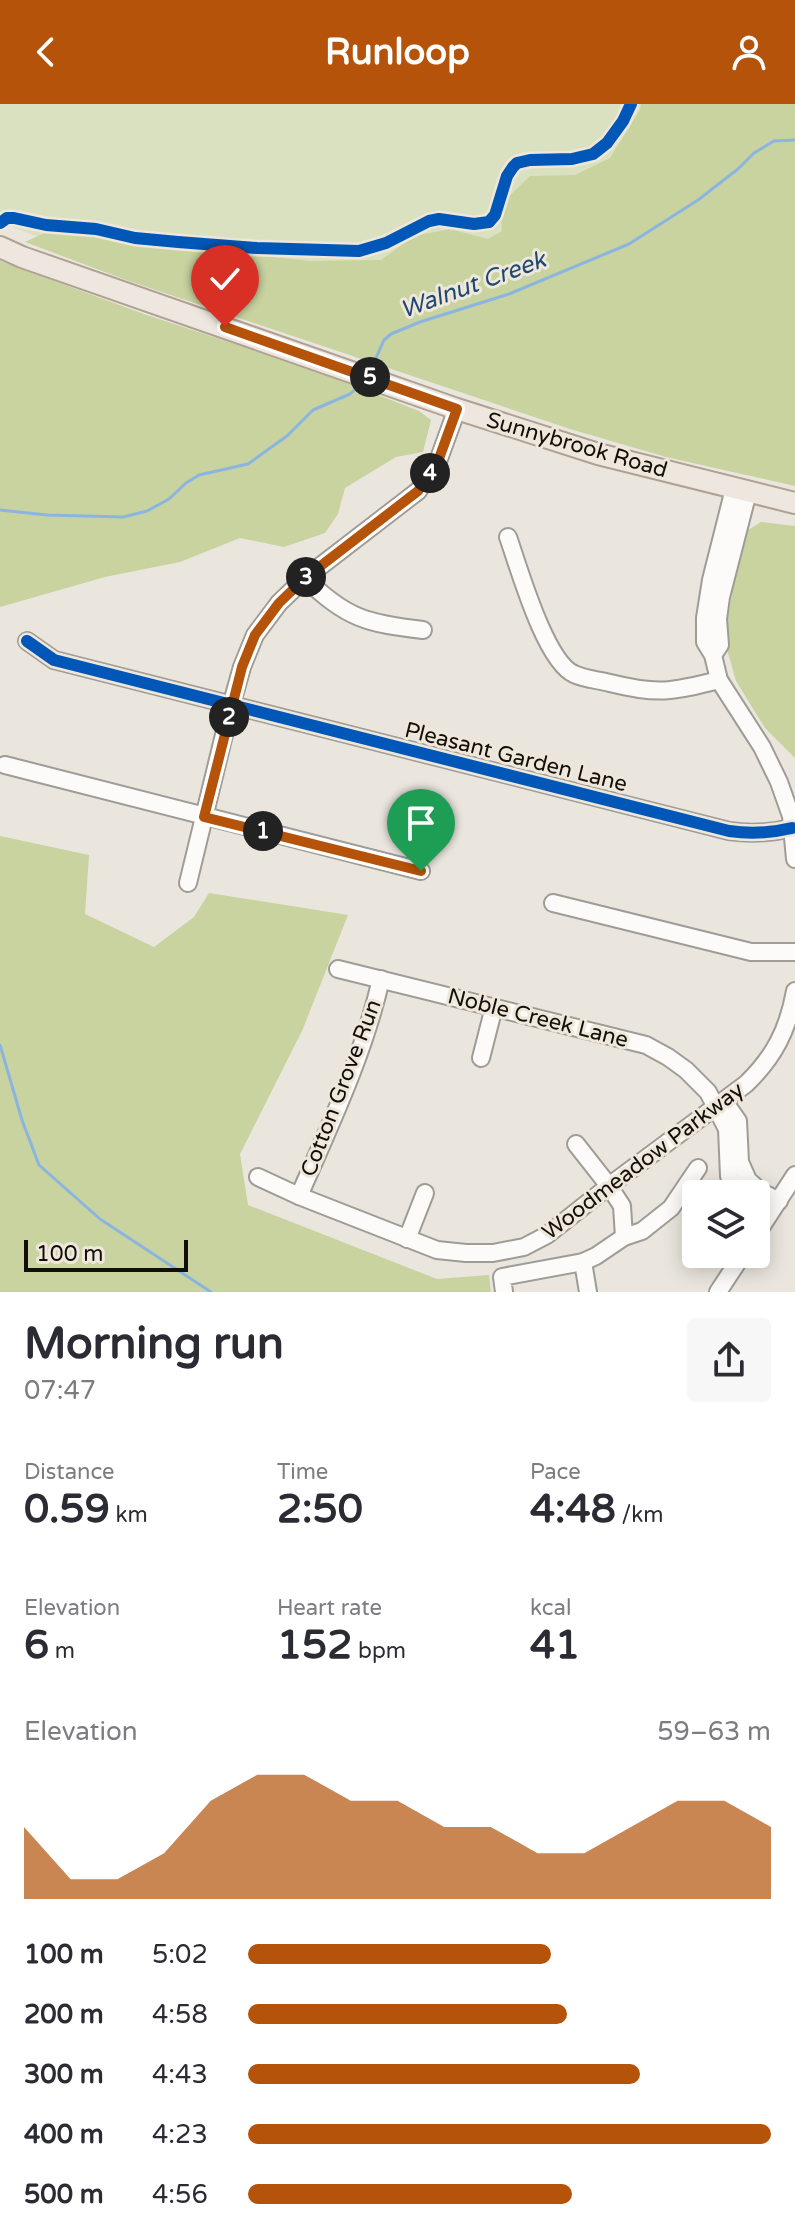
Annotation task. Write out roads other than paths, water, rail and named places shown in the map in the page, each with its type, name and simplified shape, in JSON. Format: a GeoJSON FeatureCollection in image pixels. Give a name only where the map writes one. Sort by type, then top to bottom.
{"type":"FeatureCollection","features":[{"type":"Feature","properties":{"kind":"main road","name":"Sunnybrook Road"},"geometry":{"type":"LineString","coordinates":[[0,247],[457,409],[598,454],[795,503]]}},
{"type":"Feature","properties":{"kind":"street"},"geometry":{"type":"LineString","coordinates":[[188,883],[231,706],[255,635],[279,603],[305,578],[418,491],[437,464],[457,409]]}},
{"type":"Feature","properties":{"kind":"street"},"geometry":{"type":"LineString","coordinates":[[741,491],[718,582],[705,618],[705,642],[713,655],[719,680],[762,747],[779,782],[791,816],[795,859]]}},
{"type":"Feature","properties":{"kind":"street"},"geometry":{"type":"LineString","coordinates":[[508,537],[549,645],[572,674],[638,690],[661,692],[678,691],[719,680]]}},
{"type":"Feature","properties":{"kind":"street"},"geometry":{"type":"LineString","coordinates":[[305,578],[351,615],[384,626],[423,630]]}},
{"type":"Feature","properties":{"kind":"street","name":"Pleasant Garden Lane"},"geometry":{"type":"LineString","coordinates":[[27,641],[54,660],[729,831],[778,832],[792,828]]}},
{"type":"Feature","properties":{"kind":"street"},"geometry":{"type":"LineString","coordinates":[[5,765],[421,871]]}},
{"type":"Feature","properties":{"kind":"street"},"geometry":{"type":"LineString","coordinates":[[553,903],[751,952],[795,952]]}},
{"type":"Feature","properties":{"kind":"street","name":"Noble Creek Lane"},"geometry":{"type":"LineString","coordinates":[[338,969],[646,1045],[686,1070],[720,1104]]}},
{"type":"Feature","properties":{"kind":"street","name":"Cotton Grove Run"},"geometry":{"type":"LineString","coordinates":[[299,1196],[356,1062],[381,979]]}},
{"type":"Feature","properties":{"kind":"street","name":"Woodmeadow Parkway"},"geometry":{"type":"LineString","coordinates":[[258,1177],[437,1250],[493,1253],[524,1247],[547,1235],[746,1084],[764,1067],[785,1031],[795,991]]}},
{"type":"Feature","properties":{"kind":"street"},"geometry":{"type":"LineString","coordinates":[[481,1058],[494,1007]]}},
{"type":"Feature","properties":{"kind":"street"},"geometry":{"type":"LineString","coordinates":[[720,1104],[727,1129],[731,1180]]}},
{"type":"Feature","properties":{"kind":"street"},"geometry":{"type":"LineString","coordinates":[[720,1104],[738,1121],[740,1162],[748,1180],[776,1205]]}},
{"type":"Feature","properties":{"kind":"street"},"geometry":{"type":"LineString","coordinates":[[576,1144],[622,1206],[624,1237]]}},
{"type":"Feature","properties":{"kind":"street"},"geometry":{"type":"LineString","coordinates":[[503,1284],[583,1262],[624,1237],[642,1231],[671,1208],[698,1168]]}},
{"type":"Feature","properties":{"kind":"street"},"geometry":{"type":"LineString","coordinates":[[770,1214],[795,1175]]}},
{"type":"Feature","properties":{"kind":"street"},"geometry":{"type":"LineString","coordinates":[[407,1239],[425,1193]]}},
{"type":"Feature","properties":{"kind":"street"},"geometry":{"type":"LineString","coordinates":[[770,1204],[776,1205]]}},
{"type":"Feature","properties":{"kind":"street"},"geometry":{"type":"LineString","coordinates":[[583,1262],[588,1292]]}},
{"type":"Feature","properties":{"kind":"street"},"geometry":{"type":"LineString","coordinates":[[718,1292],[734,1268]]}},
{"type":"Feature","properties":{"kind":"waterway","name":"Walnut Creek"},"geometry":{"type":"LineString","coordinates":[[371,369],[384,340],[391,334],[509,294],[629,244],[698,200],[754,153],[774,141],[795,140]]}},
{"type":"Feature","properties":{"kind":"waterway","name":"Walnut Creek"},"geometry":{"type":"LineString","coordinates":[[0,510],[123,517],[147,511],[169,499],[199,475],[248,464],[287,436],[313,410],[350,394],[360,385]]}},
{"type":"Feature","properties":{"kind":"waterway"},"geometry":{"type":"LineString","coordinates":[[0,1045],[39,1165],[100,1219],[211,1292]]}}]}
